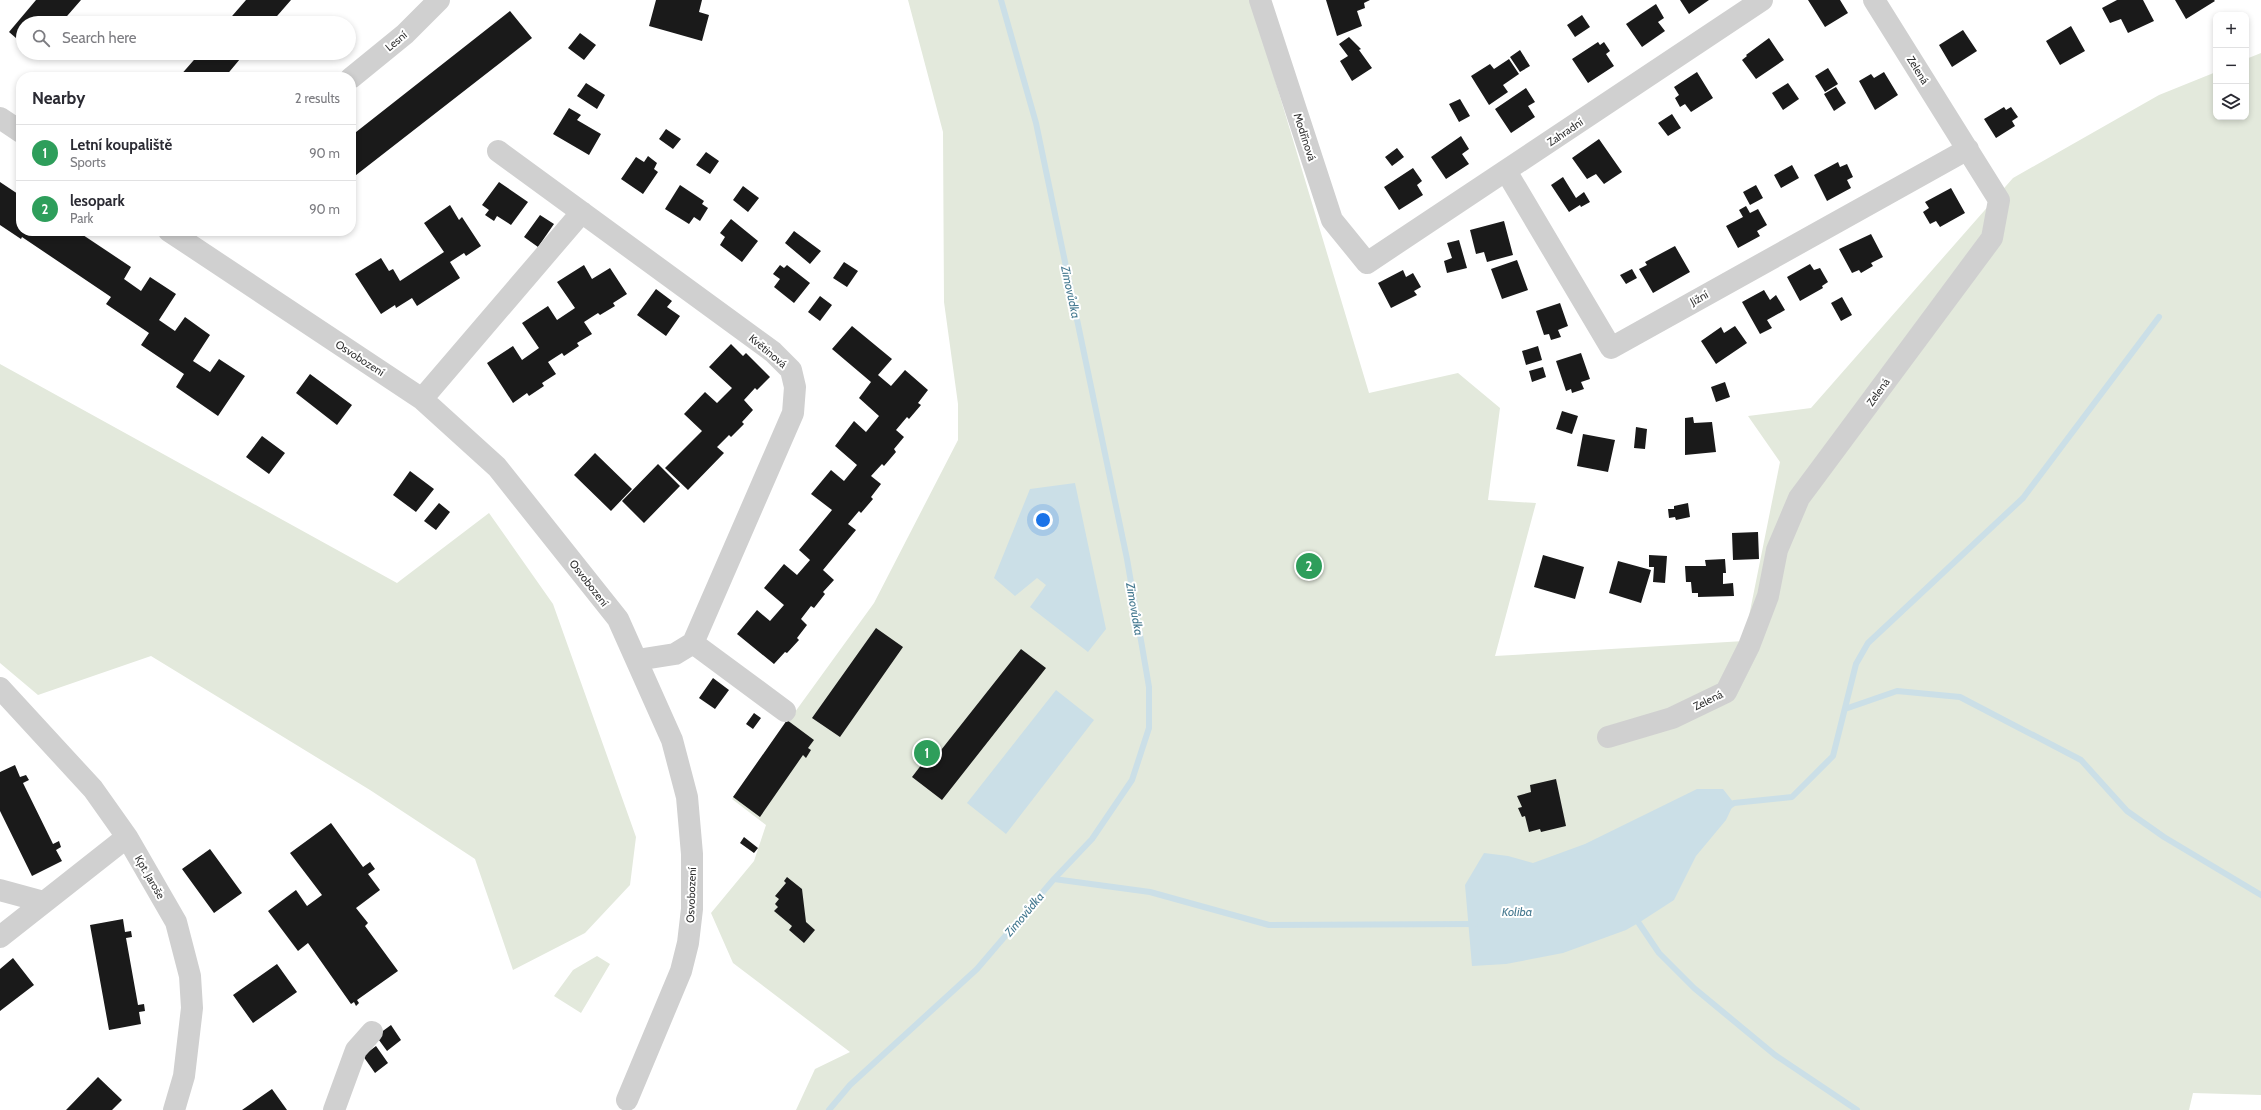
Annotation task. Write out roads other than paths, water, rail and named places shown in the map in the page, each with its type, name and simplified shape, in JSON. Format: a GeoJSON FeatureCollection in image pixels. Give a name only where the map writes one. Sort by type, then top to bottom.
{"type":"FeatureCollection","features":[{"type":"Feature","properties":{"kind":"street","name":"Lesní"},"geometry":{"type":"LineString","coordinates":[[356,74],[405,34],[439,0]]}},
{"type":"Feature","properties":{"kind":"street","name":"Modřínová"},"geometry":{"type":"LineString","coordinates":[[1260,0],[1332,220],[1367,263]]}},
{"type":"Feature","properties":{"kind":"street","name":"Zahradní"},"geometry":{"type":"LineString","coordinates":[[1367,263],[1762,0]]}},
{"type":"Feature","properties":{"kind":"street","name":"Zelená"},"geometry":{"type":"LineString","coordinates":[[1608,737],[1672,718],[1726,692],[1749,646],[1768,596],[1777,550],[1799,498],[1992,238],[1999,200],[1874,0]]}},
{"type":"Feature","properties":{"kind":"street"},"geometry":{"type":"LineString","coordinates":[[0,118],[16,129]]}},
{"type":"Feature","properties":{"kind":"street","name":"Jižní"},"geometry":{"type":"LineString","coordinates":[[1506,171],[1611,348],[1968,149]]}},
{"type":"Feature","properties":{"kind":"street","name":"Květinová"},"geometry":{"type":"LineString","coordinates":[[498,151],[773,352],[791,370],[795,387],[793,413],[693,643]]}},
{"type":"Feature","properties":{"kind":"street"},"geometry":{"type":"LineString","coordinates":[[422,399],[582,212]]}},
{"type":"Feature","properties":{"kind":"street","name":"Osvobození"},"geometry":{"type":"LineString","coordinates":[[178,236],[422,399],[497,467],[618,619],[672,740],[687,797],[692,854],[692,909],[688,943],[682,971],[627,1100]]}},
{"type":"Feature","properties":{"kind":"street"},"geometry":{"type":"LineString","coordinates":[[637,660],[675,654],[693,643],[785,711]]}},
{"type":"Feature","properties":{"kind":"street","name":"Kpt. Jaroše"},"geometry":{"type":"LineString","coordinates":[[0,688],[94,789],[127,837],[176,922],[190,976],[192,1008],[184,1076],[174,1110]]}},
{"type":"Feature","properties":{"kind":"street"},"geometry":{"type":"LineString","coordinates":[[0,937],[127,837]]}},
{"type":"Feature","properties":{"kind":"street"},"geometry":{"type":"LineString","coordinates":[[0,890],[44,902]]}},
{"type":"Feature","properties":{"kind":"street"},"geometry":{"type":"LineString","coordinates":[[334,1110],[356,1050],[372,1032]]}},
{"type":"Feature","properties":{"kind":"water"},"geometry":{"type":"Polygon","coordinates":[[[1075,483],[1106,629],[1088,652],[1030,607],[1046,585],[1037,578],[1015,596],[994,578],[1030,489],[1075,483]]]}},
{"type":"Feature","properties":{"kind":"water"},"geometry":{"type":"Polygon","coordinates":[[[1056,690],[1094,720],[1006,834],[967,803],[1056,690]]]}},
{"type":"Feature","properties":{"kind":"water","name":"Koliba"},"geometry":{"type":"Polygon","coordinates":[[[1697,789],[1723,789],[1734,803],[1726,820],[1696,856],[1674,900],[1626,930],[1563,953],[1506,964],[1472,966],[1465,885],[1484,853],[1508,856],[1533,863],[1585,844],[1697,789]]]}},
{"type":"Feature","properties":{"kind":"waterway","name":"Zimovůdka"},"geometry":{"type":"LineString","coordinates":[[829,1110],[850,1085],[977,969],[1054,879],[1092,839],[1132,780],[1149,728],[1149,687],[1127,559],[1036,123],[1001,0]]}},
{"type":"Feature","properties":{"kind":"waterway"},"geometry":{"type":"LineString","coordinates":[[1728,807],[1734,803],[1792,797],[1833,756],[1856,664],[1868,643],[2023,498],[2159,317]]}},
{"type":"Feature","properties":{"kind":"waterway"},"geometry":{"type":"LineString","coordinates":[[1845,709],[1897,691],[1960,697],[2081,760],[2127,811],[2164,837],[2261,895]]}},
{"type":"Feature","properties":{"kind":"waterway"},"geometry":{"type":"LineString","coordinates":[[1054,879],[1150,892],[1269,925],[1475,924]]}},
{"type":"Feature","properties":{"kind":"waterway"},"geometry":{"type":"LineString","coordinates":[[1634,916],[1659,953],[1694,988],[1775,1055],[1857,1110]]}},
{"type":"Feature","properties":{"kind":"place","name":"lesopark"},"geometry":{"type":"Point","coordinates":[1309,566]}},
{"type":"Feature","properties":{"kind":"place","name":"Letní koupaliště"},"geometry":{"type":"Point","coordinates":[927,753]}}]}
